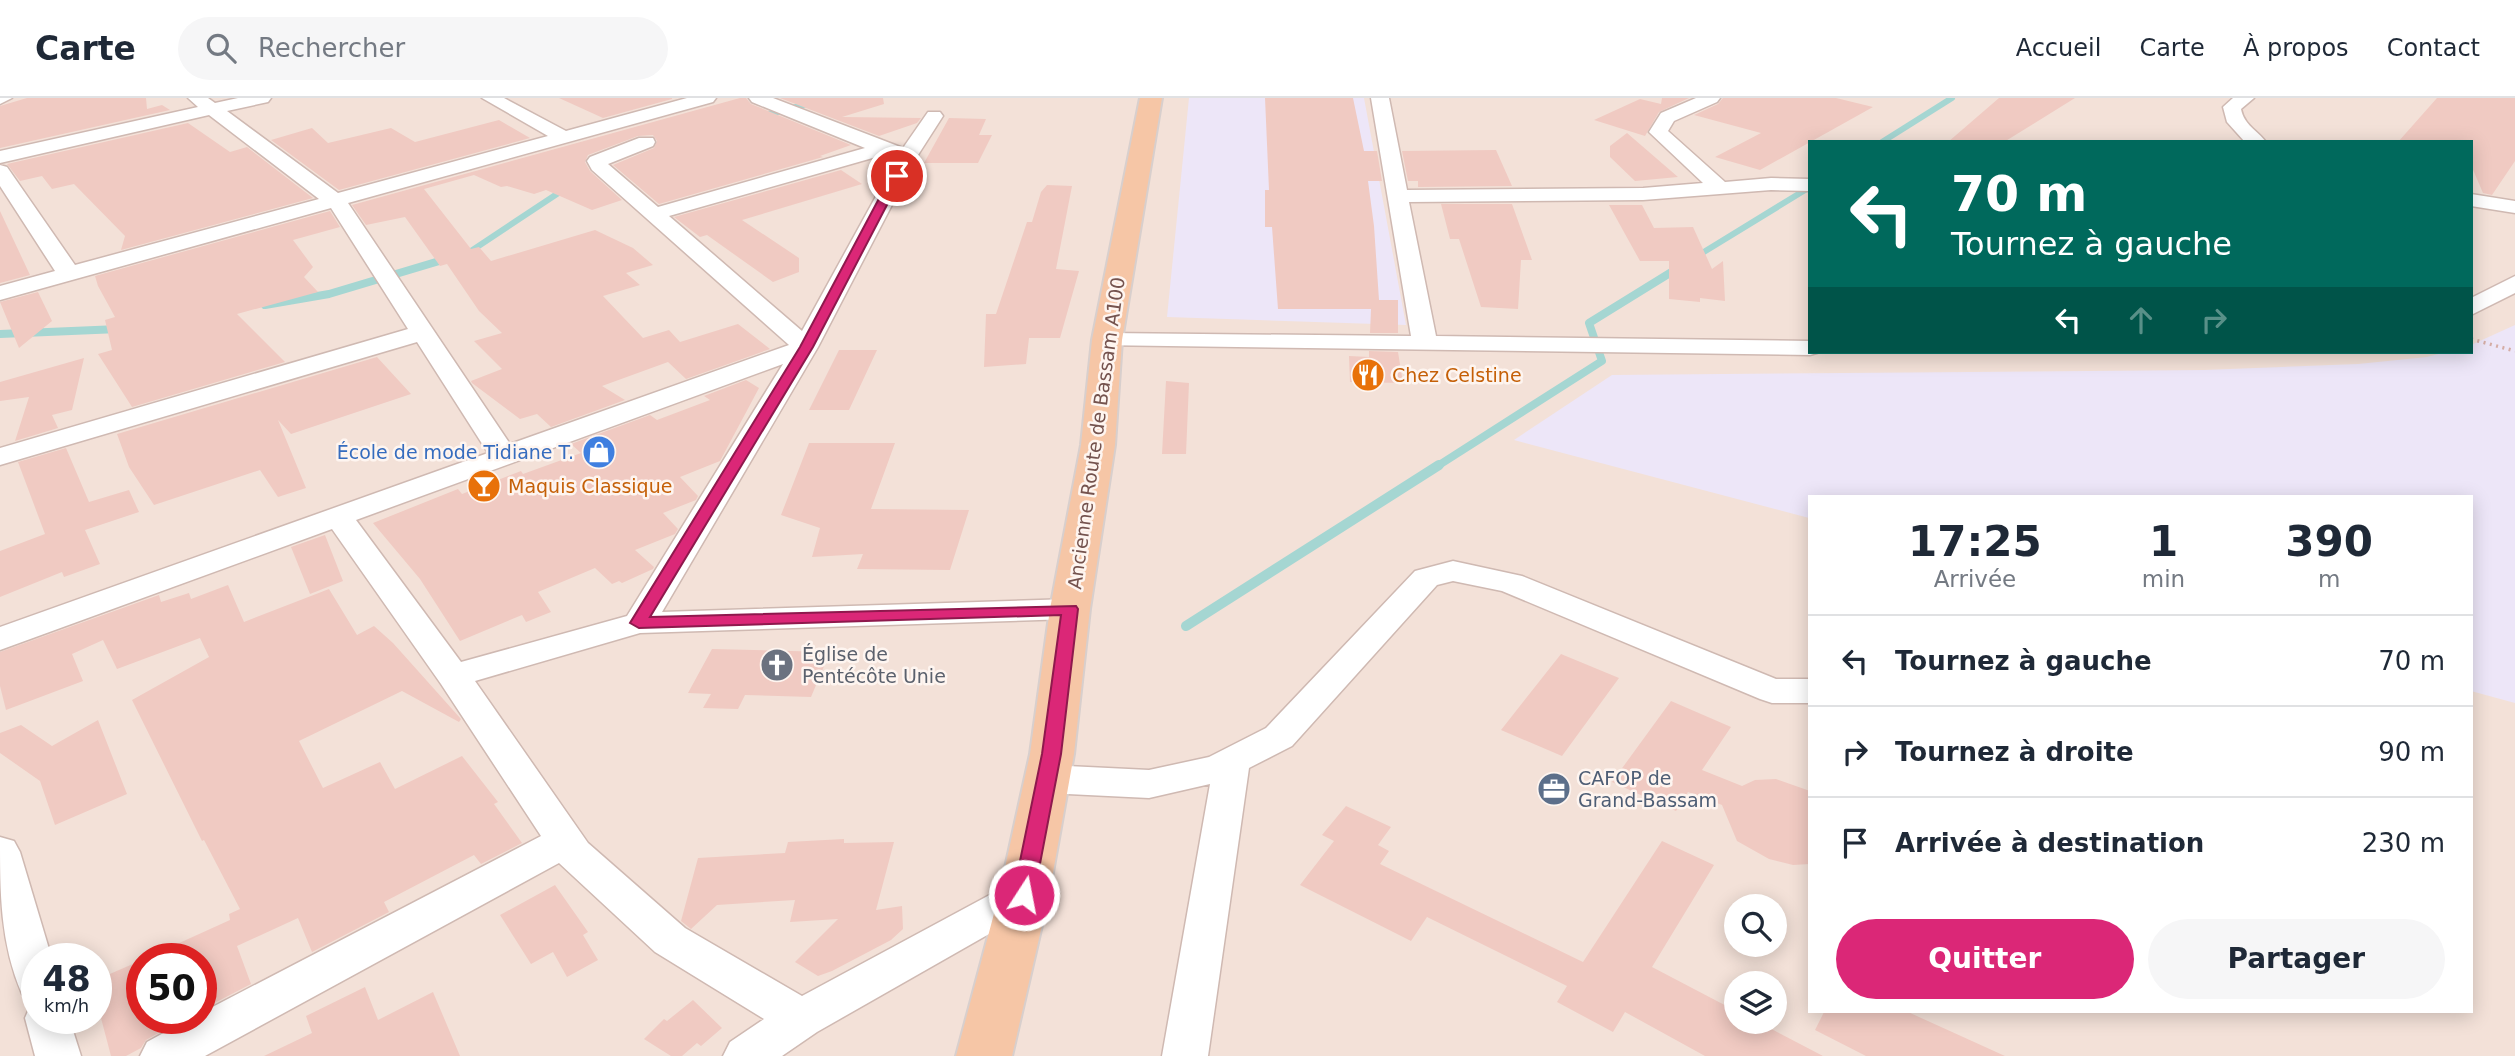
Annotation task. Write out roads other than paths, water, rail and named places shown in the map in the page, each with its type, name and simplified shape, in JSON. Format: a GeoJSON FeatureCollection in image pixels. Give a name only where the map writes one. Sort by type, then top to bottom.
{"type":"FeatureCollection","features":[{"type":"Feature","properties":{"kind":"main road","name":"Ancienne Route de Bassam A100"},"geometry":{"type":"LineString","coordinates":[[984,1056],[1024,895],[1046,779],[1070,609],[1098,445],[1107,340],[1151,98]]}},
{"type":"Feature","properties":{"kind":"street"},"geometry":{"type":"LineString","coordinates":[[0,157],[204,104],[262,98]]}},
{"type":"Feature","properties":{"kind":"street"},"geometry":{"type":"LineString","coordinates":[[491,98],[565,138]]}},
{"type":"Feature","properties":{"kind":"street"},"geometry":{"type":"LineString","coordinates":[[0,293],[707,98]]}},
{"type":"Feature","properties":{"kind":"street"},"geometry":{"type":"LineString","coordinates":[[758,98],[883,149],[908,155]]}},
{"type":"Feature","properties":{"kind":"street"},"geometry":{"type":"LineString","coordinates":[[1380,98],[1425,344]]}},
{"type":"Feature","properties":{"kind":"street"},"geometry":{"type":"LineString","coordinates":[[1711,98],[1667,117],[1658,132],[1720,188]]}},
{"type":"Feature","properties":{"kind":"street"},"geometry":{"type":"LineString","coordinates":[[2245,98],[2232,107],[2232,114],[2255,140]]}},
{"type":"Feature","properties":{"kind":"street"},"geometry":{"type":"LineString","coordinates":[[204,104],[337,202],[504,456]]}},
{"type":"Feature","properties":{"kind":"street"},"geometry":{"type":"LineString","coordinates":[[639,623],[806,347],[908,155],[933,116]]}},
{"type":"Feature","properties":{"kind":"street"},"geometry":{"type":"LineString","coordinates":[[646,142],[597,161],[599,166],[806,347]]}},
{"type":"Feature","properties":{"kind":"street"},"geometry":{"type":"LineString","coordinates":[[656,214],[883,149]]}},
{"type":"Feature","properties":{"kind":"street"},"geometry":{"type":"LineString","coordinates":[[0,171],[69,274]]}},
{"type":"Feature","properties":{"kind":"street"},"geometry":{"type":"LineString","coordinates":[[1400,196],[1643,194],[1772,184],[1808,185]]}},
{"type":"Feature","properties":{"kind":"street"},"geometry":{"type":"LineString","coordinates":[[2473,200],[2515,208]]}},
{"type":"Feature","properties":{"kind":"street"},"geometry":{"type":"LineString","coordinates":[[2473,307],[2515,283]]}},
{"type":"Feature","properties":{"kind":"street"},"geometry":{"type":"LineString","coordinates":[[0,457],[421,333]]}},
{"type":"Feature","properties":{"kind":"street"},"geometry":{"type":"LineString","coordinates":[[1107,340],[1808,348]]}},
{"type":"Feature","properties":{"kind":"street"},"geometry":{"type":"LineString","coordinates":[[0,639],[806,347]]}},
{"type":"Feature","properties":{"kind":"street"},"geometry":{"type":"LineString","coordinates":[[338,516],[453,676],[574,853],[670,940],[800,1018]]}},
{"type":"Feature","properties":{"kind":"street"},"geometry":{"type":"LineString","coordinates":[[1046,779],[1149,783],[1219,768],[1279,737],[1426,578],[1453,571],[1511,583],[1772,691],[1808,691]]}},
{"type":"Feature","properties":{"kind":"street"},"geometry":{"type":"LineString","coordinates":[[453,676],[639,623],[1070,609]]}},
{"type":"Feature","properties":{"kind":"street"},"geometry":{"type":"LineString","coordinates":[[1185,1056],[1232,761]]}},
{"type":"Feature","properties":{"kind":"street"},"geometry":{"type":"LineString","coordinates":[[163,1056],[565,841]]}},
{"type":"Feature","properties":{"kind":"street"},"geometry":{"type":"LineString","coordinates":[[0,852],[26,943]]}},
{"type":"Feature","properties":{"kind":"street"},"geometry":{"type":"LineString","coordinates":[[747,1056],[800,1018],[1024,895]]}},
{"type":"Feature","properties":{"kind":"street"},"geometry":{"type":"LineString","coordinates":[[52,1034],[58,1056]]}},
{"type":"Feature","properties":{"kind":"waterway"},"geometry":{"type":"LineString","coordinates":[[762,116],[829,98]]}},
{"type":"Feature","properties":{"kind":"waterway"},"geometry":{"type":"LineString","coordinates":[[1885,140],[1952,98]]}},
{"type":"Feature","properties":{"kind":"waterway"},"geometry":{"type":"LineString","coordinates":[[468,253],[566,188]]}},
{"type":"Feature","properties":{"kind":"waterway"},"geometry":{"type":"LineString","coordinates":[[1694,258],[1808,188]]}},
{"type":"Feature","properties":{"kind":"waterway"},"geometry":{"type":"LineString","coordinates":[[265,305],[329,294],[446,259]]}},
{"type":"Feature","properties":{"kind":"waterway"},"geometry":{"type":"LineString","coordinates":[[440,261],[447,259]]}},
{"type":"Feature","properties":{"kind":"waterway"},"geometry":{"type":"LineString","coordinates":[[1436,467],[1602,361],[1589,323],[1678,268]]}},
{"type":"Feature","properties":{"kind":"waterway"},"geometry":{"type":"LineString","coordinates":[[0,334],[119,329]]}},
{"type":"Feature","properties":{"kind":"waterway"},"geometry":{"type":"LineString","coordinates":[[1186,626],[1439,465]]}},
{"type":"Feature","properties":{"kind":"place","name":"Chez Celstine"},"geometry":{"type":"Point","coordinates":[1368,375]}},
{"type":"Feature","properties":{"kind":"place","name":"École de mode Tidiane T."},"geometry":{"type":"Point","coordinates":[599,452]}},
{"type":"Feature","properties":{"kind":"place","name":"Maquis Classique"},"geometry":{"type":"Point","coordinates":[484,486]}},
{"type":"Feature","properties":{"kind":"place","name":"Église de Pentécôte Unie"},"geometry":{"type":"Point","coordinates":[777,665]}},
{"type":"Feature","properties":{"kind":"place","name":"CAFOP de Grand-Bassam"},"geometry":{"type":"Point","coordinates":[1554,789]}}]}
